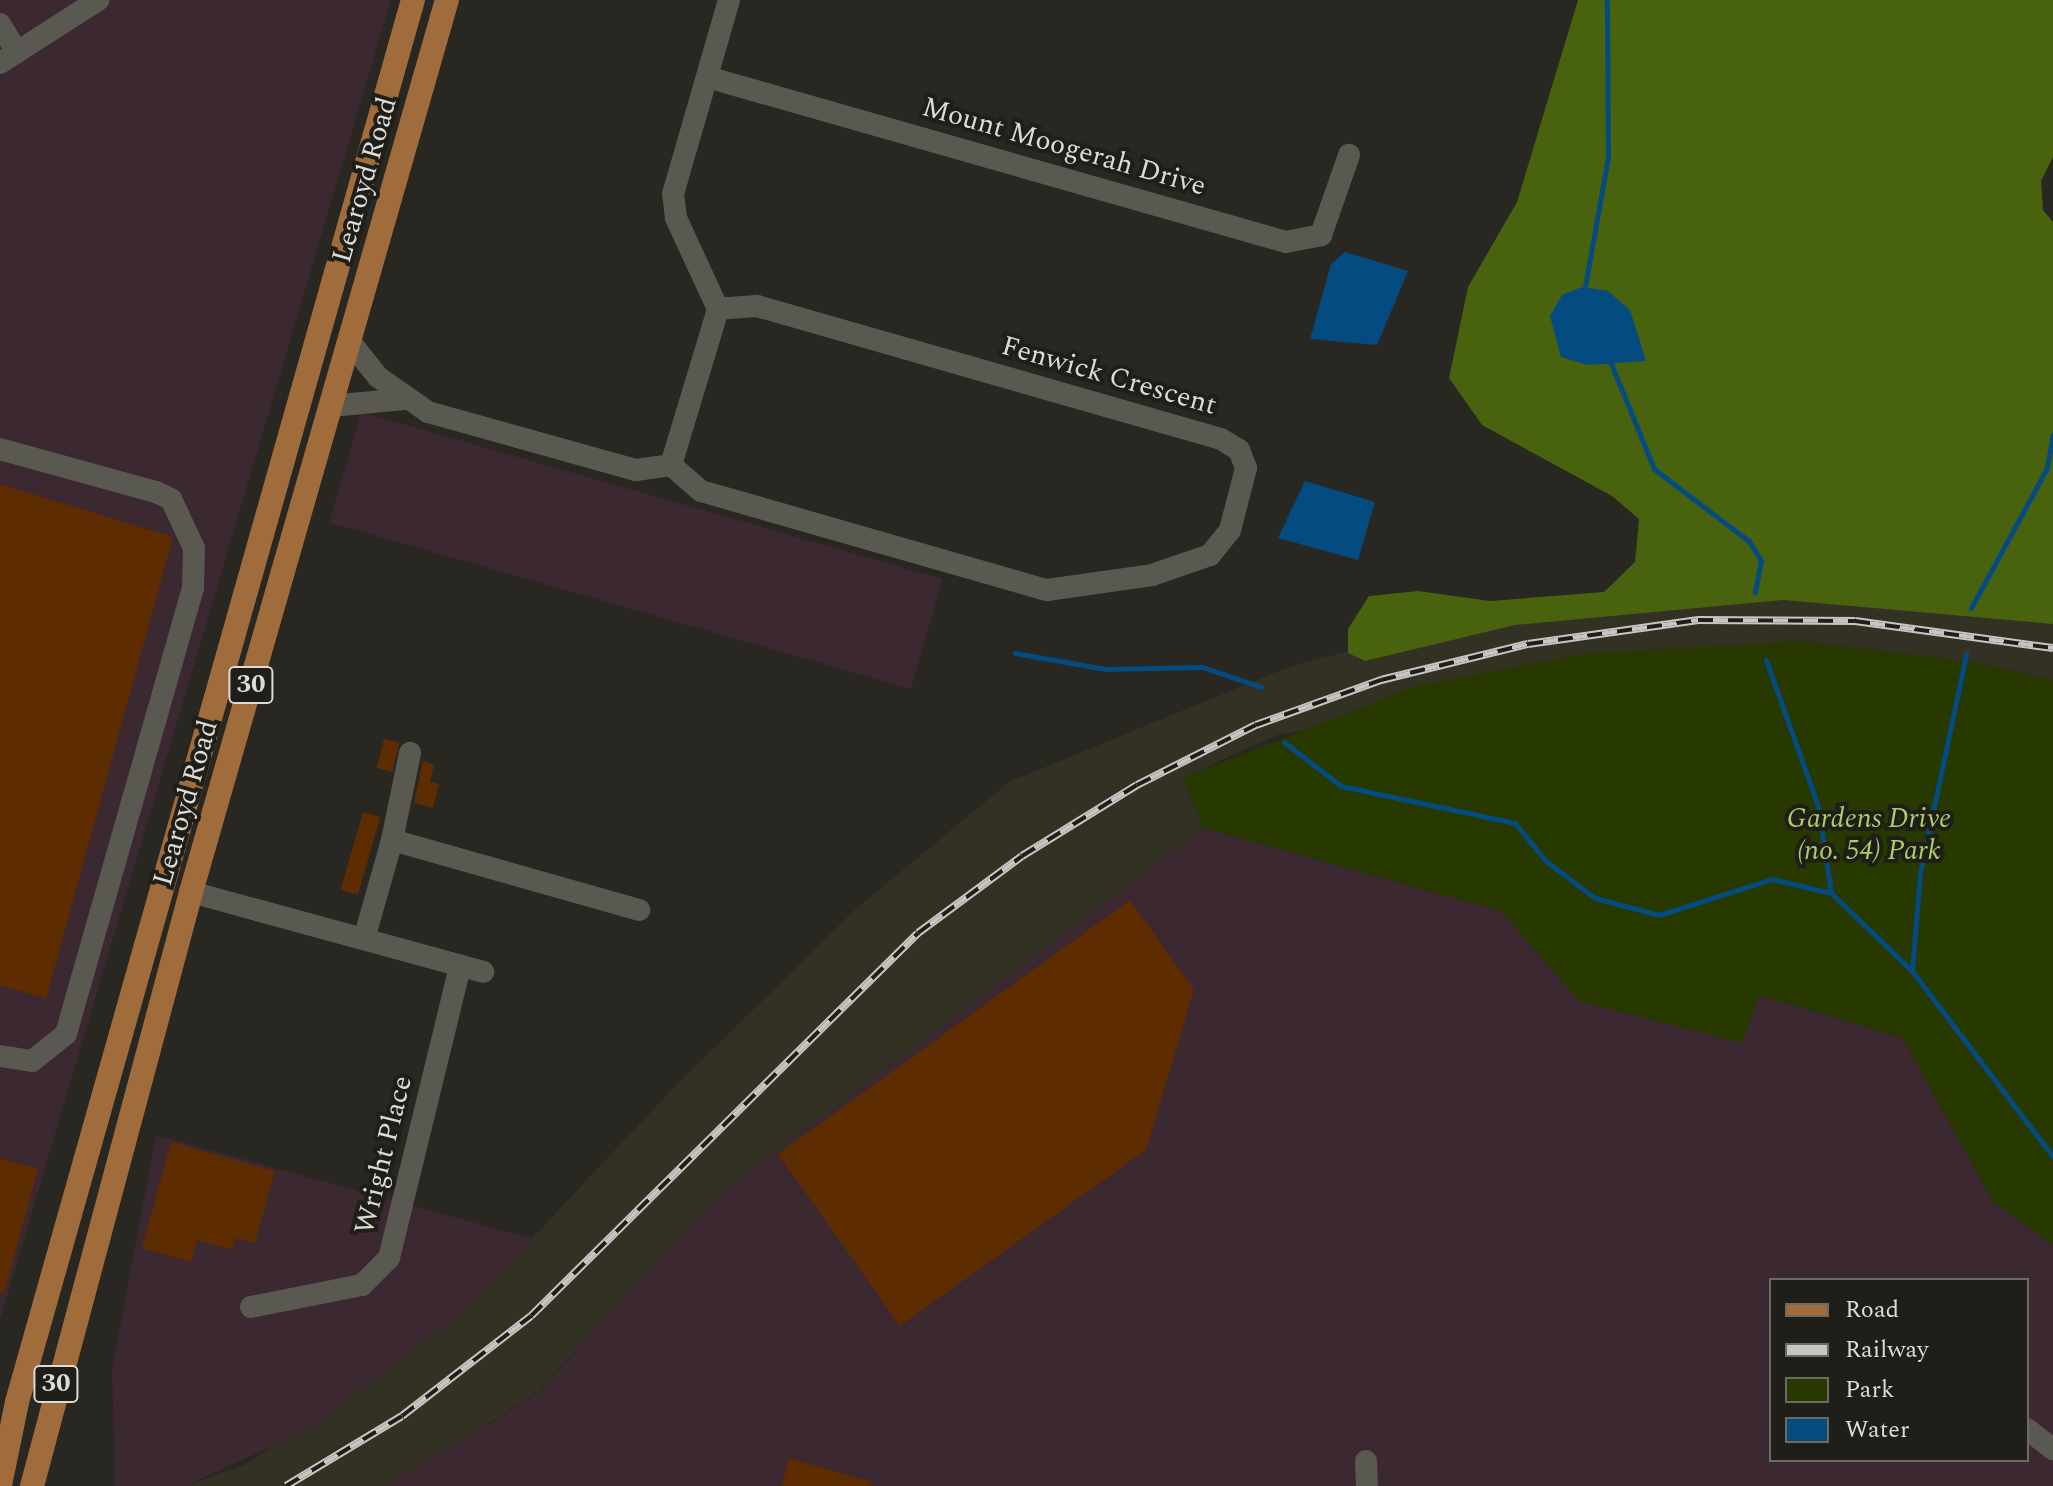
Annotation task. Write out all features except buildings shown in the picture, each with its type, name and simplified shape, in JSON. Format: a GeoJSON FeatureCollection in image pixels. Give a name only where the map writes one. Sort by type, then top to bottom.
{"type":"FeatureCollection","features":[{"type":"Feature","properties":{"kind":"main road","name":"Learoyd Road"},"geometry":{"type":"LineString","coordinates":[[0,1485],[17,1402],[413,0]]}},
{"type":"Feature","properties":{"kind":"main road","name":"Learoyd Road"},"geometry":{"type":"LineString","coordinates":[[32,1486],[191,892],[447,0]]}},
{"type":"Feature","properties":{"kind":"street"},"geometry":{"type":"LineString","coordinates":[[0,24],[8,58],[98,0]]}},
{"type":"Feature","properties":{"kind":"street"},"geometry":{"type":"LineString","coordinates":[[331,406],[404,399],[636,470],[671,465],[718,309],[672,204],[729,0]]}},
{"type":"Feature","properties":{"kind":"street","name":"Mount Moogerah Drive"},"geometry":{"type":"LineString","coordinates":[[707,77],[1286,242],[1321,235],[1349,155]]}},
{"type":"Feature","properties":{"kind":"street","name":"Fenwick Crescent"},"geometry":{"type":"LineString","coordinates":[[671,465],[701,491],[1047,590],[1142,578],[1210,555],[1226,539],[1238,504],[1244,458],[1221,439],[757,306],[718,309]]}},
{"type":"Feature","properties":{"kind":"street"},"geometry":{"type":"LineString","coordinates":[[350,342],[404,399]]}},
{"type":"Feature","properties":{"kind":"street"},"geometry":{"type":"LineString","coordinates":[[0,449],[171,499],[194,548],[193,588],[66,1034],[32,1061],[0,1056]]}},
{"type":"Feature","properties":{"kind":"street"},"geometry":{"type":"LineString","coordinates":[[364,939],[392,840],[410,753]]}},
{"type":"Feature","properties":{"kind":"street"},"geometry":{"type":"LineString","coordinates":[[392,840],[639,910]]}},
{"type":"Feature","properties":{"kind":"street"},"geometry":{"type":"LineString","coordinates":[[191,892],[483,972]]}},
{"type":"Feature","properties":{"kind":"street","name":"Wright Place"},"geometry":{"type":"LineString","coordinates":[[251,1307],[362,1285],[389,1258],[460,966]]}},
{"type":"Feature","properties":{"kind":"street"},"geometry":{"type":"LineString","coordinates":[[2029,1431],[2053,1449]]}},
{"type":"Feature","properties":{"kind":"street"},"geometry":{"type":"LineString","coordinates":[[1366,1461],[1367,1486]]}},
{"type":"Feature","properties":{"kind":"shaded area"},"geometry":{"type":"Polygon","coordinates":[[[0,0],[391,0],[0,1320],[0,0]]]}},
{"type":"Feature","properties":{"kind":"shaded area"},"geometry":{"type":"Polygon","coordinates":[[[361,412],[943,579],[911,689],[329,523],[361,412]]]}},
{"type":"Feature","properties":{"kind":"shaded area"},"geometry":{"type":"Polygon","coordinates":[[[1813,584],[2053,624],[2053,680],[1978,663],[1799,641],[1277,735],[1183,778],[1204,828],[715,1198],[537,1393],[386,1486],[186,1486],[246,1464],[463,1312],[676,1085],[857,908],[1009,782],[1291,666],[1428,631],[1813,584]]]}},
{"type":"Feature","properties":{"kind":"shaded area"},"geometry":{"type":"Polygon","coordinates":[[[1204,828],[1501,911],[1580,1001],[1759,995],[1903,1038],[1993,1202],[2053,1245],[2053,1486],[386,1486],[537,1394],[715,1198],[1204,828]]]}},
{"type":"Feature","properties":{"kind":"shaded area"},"geometry":{"type":"Polygon","coordinates":[[[156,1135],[534,1239],[463,1312],[311,1428],[186,1486],[115,1486],[112,1369],[156,1135]]]}},
{"type":"Feature","properties":{"kind":"green space"},"geometry":{"type":"Polygon","coordinates":[[[1578,0],[2053,0],[2053,157],[2041,181],[2043,210],[2053,222],[2053,624],[1784,600],[1515,625],[1365,661],[1348,653],[1348,629],[1369,596],[1418,591],[1490,601],[1604,592],[1635,562],[1639,519],[1612,496],[1482,425],[1449,378],[1468,287],[1517,202],[1578,0]]]}},
{"type":"Feature","properties":{"kind":"green space","name":"Gardens Drive (no. 54) Park"},"geometry":{"type":"Polygon","coordinates":[[[1799,641],[1978,663],[2053,680],[2053,1245],[1993,1202],[1903,1038],[1759,995],[1742,1043],[1579,1001],[1501,911],[1204,828],[1183,778],[1416,686],[1584,654],[1799,641]]]}},
{"type":"Feature","properties":{"kind":"water"},"geometry":{"type":"Polygon","coordinates":[[[1345,252],[1408,271],[1377,345],[1310,339],[1331,264],[1345,252]]]}},
{"type":"Feature","properties":{"kind":"water"},"geometry":{"type":"Polygon","coordinates":[[[1582,287],[1608,291],[1630,310],[1646,361],[1587,365],[1561,357],[1550,316],[1562,295],[1582,287]]]}},
{"type":"Feature","properties":{"kind":"water"},"geometry":{"type":"Polygon","coordinates":[[[1305,481],[1375,502],[1358,560],[1278,538],[1305,481]]]}},
{"type":"Feature","properties":{"kind":"waterway"},"geometry":{"type":"LineString","coordinates":[[1584,292],[1608,157],[1607,0]]}},
{"type":"Feature","properties":{"kind":"waterway"},"geometry":{"type":"LineString","coordinates":[[1610,361],[1654,469],[1749,541],[1761,561],[1755,592]]}},
{"type":"Feature","properties":{"kind":"waterway"},"geometry":{"type":"LineString","coordinates":[[1971,608],[2047,468],[2053,435]]}},
{"type":"Feature","properties":{"kind":"waterway"},"geometry":{"type":"LineString","coordinates":[[1015,653],[1106,669],[1202,667],[1261,687]]}},
{"type":"Feature","properties":{"kind":"waterway"},"geometry":{"type":"LineString","coordinates":[[1912,971],[1920,873],[1966,654]]}},
{"type":"Feature","properties":{"kind":"waterway"},"geometry":{"type":"LineString","coordinates":[[1766,660],[1818,806],[1831,893],[1912,971],[2053,1157]]}},
{"type":"Feature","properties":{"kind":"waterway"},"geometry":{"type":"LineString","coordinates":[[1284,742],[1341,786],[1515,823],[1546,861],[1595,898],[1659,915],[1772,879],[1831,893]]}},
{"type":"Feature","properties":{"kind":"railway"},"geometry":{"type":"LineString","coordinates":[[286,1486],[402,1416],[531,1316],[918,933],[1022,856],[1137,785],[1256,725],[1381,680],[1528,644],[1698,620],[1855,621],[2053,648]]}}]}
